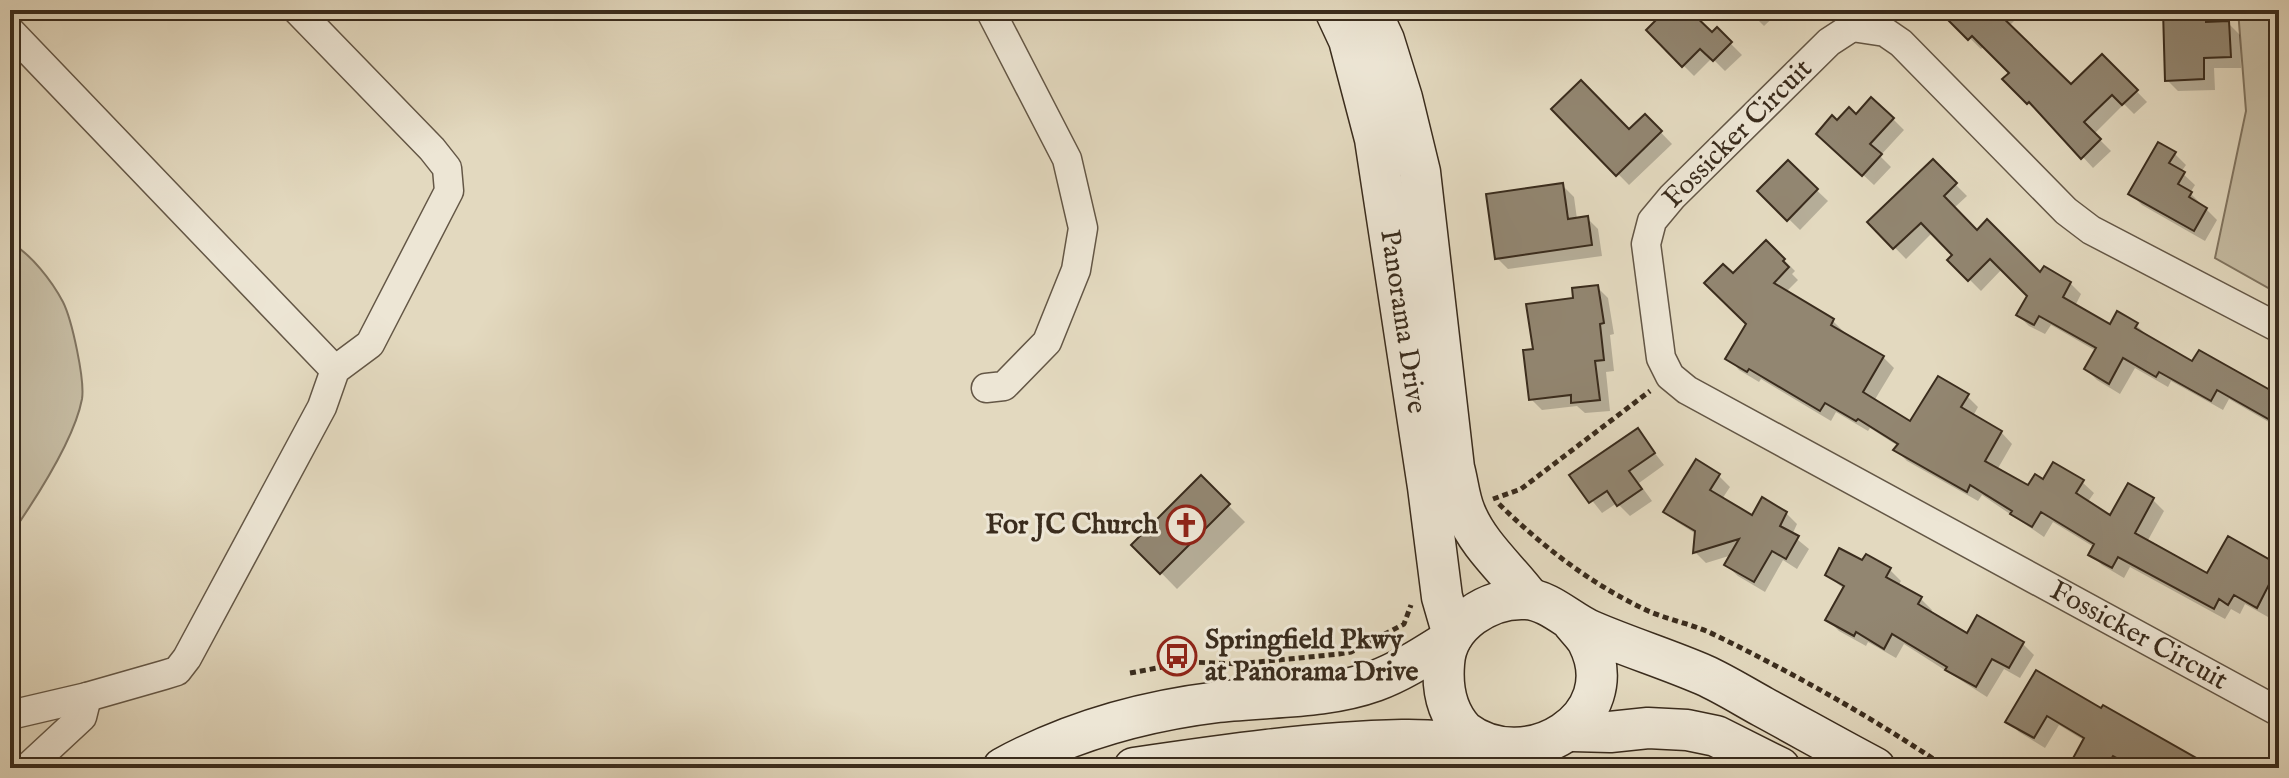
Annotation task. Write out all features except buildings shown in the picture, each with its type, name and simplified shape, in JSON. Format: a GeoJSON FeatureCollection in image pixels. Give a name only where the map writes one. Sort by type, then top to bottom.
{"type":"FeatureCollection","features":[{"type":"Feature","properties":{"kind":"main road","name":"Panorama Drive"},"geometry":{"type":"LineString","coordinates":[[1335,10],[1349,40],[1375,139],[1442,597],[1452,638]]}},
{"type":"Feature","properties":{"kind":"main road","name":"Panorama Drive"},"geometry":{"type":"LineString","coordinates":[[1370,10],[1384,40],[1402,98],[1420,172],[1454,468],[1464,511],[1483,543],[1529,598]]}},
{"type":"Feature","properties":{"kind":"main road"},"geometry":{"type":"LineString","coordinates":[[1003,768],[1048,746],[1102,726],[1149,714],[1219,702],[1269,700],[1329,692],[1374,682],[1402,669],[1452,638],[1479,610],[1495,603],[1529,598],[1547,605],[1573,623],[1706,676],[1875,768]]}},
{"type":"Feature","properties":{"kind":"main road"},"geometry":{"type":"LineString","coordinates":[[1452,638],[1444,657],[1443,679],[1451,714],[1465,732],[1499,752],[1519,755],[1540,753],[1556,746],[1588,714],[1597,672],[1588,642],[1573,623]]}},
{"type":"Feature","properties":{"kind":"main road"},"geometry":{"type":"LineString","coordinates":[[1573,731],[1687,730],[1716,736],[1780,768]]}},
{"type":"Feature","properties":{"kind":"main road"},"geometry":{"type":"LineString","coordinates":[[1134,768],[1310,745],[1405,740],[1482,744]]}},
{"type":"Feature","properties":{"kind":"street"},"geometry":{"type":"LineString","coordinates":[[10,715],[177,671],[187,658],[322,407],[335,370],[370,344],[449,191],[447,168],[432,149],[297,10]]}},
{"type":"Feature","properties":{"kind":"street"},"geometry":{"type":"LineString","coordinates":[[986,388],[1004,386],[1047,342],[1076,270],[1083,228],[1067,159],[990,10]]}},
{"type":"Feature","properties":{"kind":"street","name":"Fossicker Circuit"},"geometry":{"type":"LineString","coordinates":[[2279,328],[2091,230],[2066,211],[1901,43],[1888,21],[1852,27],[1829,42],[1672,197],[1652,221],[1646,244],[1661,358],[1670,376],[1687,390],[2279,712]]}},
{"type":"Feature","properties":{"kind":"street"},"geometry":{"type":"LineString","coordinates":[[10,31],[335,370]]}},
{"type":"Feature","properties":{"kind":"street"},"geometry":{"type":"LineString","coordinates":[[27,768],[82,717],[87,697]]}},
{"type":"Feature","properties":{"kind":"path"},"geometry":{"type":"LineString","coordinates":[[1492,498],[1521,489],[1670,376]]}},
{"type":"Feature","properties":{"kind":"path"},"geometry":{"type":"LineString","coordinates":[[1487,486],[1510,526]]}},
{"type":"Feature","properties":{"kind":"path"},"geometry":{"type":"LineString","coordinates":[[1492,498],[1534,538],[1605,590],[1649,612],[1712,633],[1889,729],[1947,768]]}},
{"type":"Feature","properties":{"kind":"path"},"geometry":{"type":"LineString","coordinates":[[1130,673],[1190,662],[1238,664],[1351,652],[1404,624],[1412,591]]}},
{"type":"Feature","properties":{"kind":"shaded area"},"geometry":{"type":"Polygon","coordinates":[[[2238,10],[2279,10],[2279,294],[2215,258],[2246,111],[2238,10]]]}},
{"type":"Feature","properties":{"kind":"shaded area"},"geometry":{"type":"Polygon","coordinates":[[[10,242],[26,253],[63,302],[77,350],[82,399],[62,451],[10,536],[10,242]]]}},
{"type":"Feature","properties":{"kind":"place","name":"For JC Church"},"geometry":{"type":"Point","coordinates":[1186,525]}},
{"type":"Feature","properties":{"kind":"place","name":"Springfield Pkwy at Panorama Drive"},"geometry":{"type":"Point","coordinates":[1177,656]}}]}
